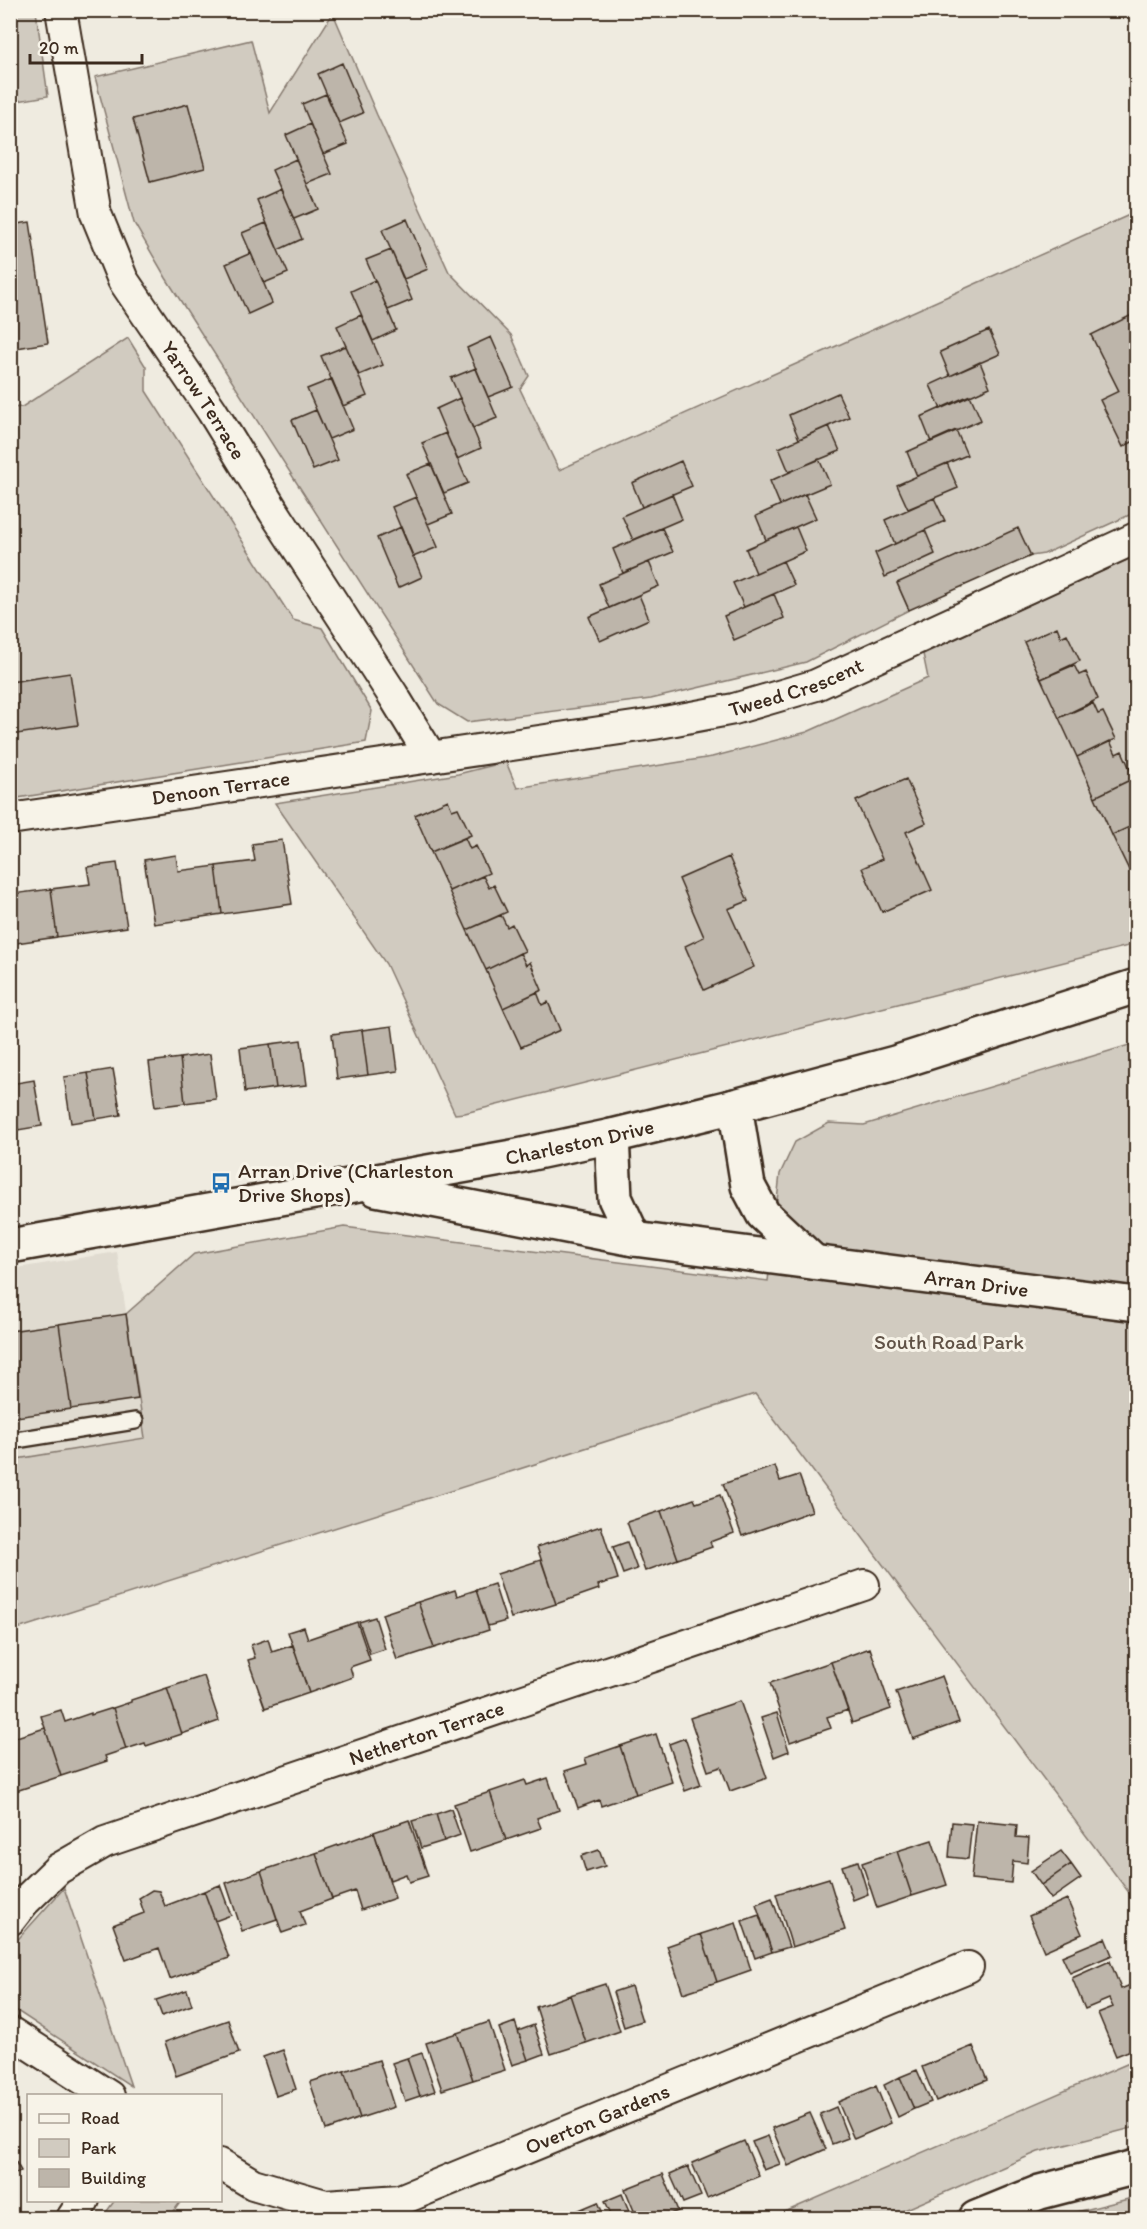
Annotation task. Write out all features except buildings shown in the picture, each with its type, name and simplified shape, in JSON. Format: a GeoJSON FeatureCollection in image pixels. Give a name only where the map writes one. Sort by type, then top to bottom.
{"type":"FeatureCollection","features":[{"type":"Feature","properties":{"kind":"street","name":"Yarrow Terrace"},"geometry":{"type":"LineString","coordinates":[[61,10],[96,214],[123,280],[212,411],[431,757]]}},
{"type":"Feature","properties":{"kind":"street","name":"Tweed Crescent"},"geometry":{"type":"LineString","coordinates":[[431,757],[654,724],[734,709],[816,685],[1137,538]]}},
{"type":"Feature","properties":{"kind":"street","name":"Denoon Terrace"},"geometry":{"type":"LineString","coordinates":[[10,819],[431,757]]}},
{"type":"Feature","properties":{"kind":"street","name":"Charleston Drive"},"geometry":{"type":"LineString","coordinates":[[10,1246],[518,1156],[612,1136],[895,1063],[1137,986]]}},
{"type":"Feature","properties":{"kind":"street"},"geometry":{"type":"LineString","coordinates":[[735,1106],[748,1186],[763,1214],[814,1262]]}},
{"type":"Feature","properties":{"kind":"street"},"geometry":{"type":"LineString","coordinates":[[612,1136],[615,1198],[634,1239]]}},
{"type":"Feature","properties":{"kind":"street","name":"Arran Drive"},"geometry":{"type":"LineString","coordinates":[[358,1185],[634,1239],[1137,1304]]}},
{"type":"Feature","properties":{"kind":"street","name":"Netherton Terrace"},"geometry":{"type":"LineString","coordinates":[[10,1920],[24,1902],[58,1869],[105,1842],[864,1585]]}},
{"type":"Feature","properties":{"kind":"street","name":"Overton Gardens"},"geometry":{"type":"LineString","coordinates":[[222,2165],[253,2184],[325,2205],[400,2200],[968,1967]]}},
{"type":"Feature","properties":{"kind":"street"},"geometry":{"type":"LineString","coordinates":[[10,2032],[107,2094]]}},
{"type":"Feature","properties":{"kind":"street"},"geometry":{"type":"LineString","coordinates":[[976,2218],[1040,2192],[1137,2167]]}},
{"type":"Feature","properties":{"kind":"street"},"geometry":{"type":"LineString","coordinates":[[72,2218],[83,2202]]}},
{"type":"Feature","properties":{"kind":"lane"},"geometry":{"type":"LineString","coordinates":[[10,1441],[135,1421]]}},
{"type":"Feature","properties":{"kind":"shaded area"},"geometry":{"type":"Polygon","coordinates":[[[117,1252],[145,1438],[11,1460],[11,1269],[117,1252]]]}},
{"type":"Feature","properties":{"kind":"green space"},"geometry":{"type":"Polygon","coordinates":[[[11,10],[36,11],[48,96],[11,102],[11,10]]]}},
{"type":"Feature","properties":{"kind":"green space"},"geometry":{"type":"Polygon","coordinates":[[[333,13],[449,272],[511,335],[529,376],[520,389],[559,470],[1136,212],[1136,512],[1044,554],[1031,556],[1018,529],[897,583],[909,610],[806,662],[651,699],[467,722],[438,704],[166,278],[134,223],[95,77],[251,40],[270,113],[333,13]]]}},
{"type":"Feature","properties":{"kind":"green space"},"geometry":{"type":"Polygon","coordinates":[[[128,338],[146,367],[146,391],[293,620],[322,628],[372,711],[366,742],[11,799],[10,408],[22,407],[128,338]]]}},
{"type":"Feature","properties":{"kind":"green space"},"geometry":{"type":"Polygon","coordinates":[[[1136,556],[1136,944],[455,1114],[386,964],[275,803],[458,774],[506,762],[517,788],[712,757],[807,732],[928,678],[923,654],[1136,556]]]}},
{"type":"Feature","properties":{"kind":"green space","name":"South Road Park"},"geometry":{"type":"Polygon","coordinates":[[[1136,1043],[1136,1902],[755,1394],[11,1631],[11,1460],[145,1438],[126,1314],[194,1254],[344,1227],[768,1281],[780,1174],[795,1142],[829,1123],[864,1125],[1136,1043]]]}},
{"type":"Feature","properties":{"kind":"green space"},"geometry":{"type":"Polygon","coordinates":[[[64,1888],[131,2086],[11,2007],[11,1947],[64,1888]]]}},
{"type":"Feature","properties":{"kind":"green space"},"geometry":{"type":"Polygon","coordinates":[[[1136,2060],[1136,2127],[1038,2152],[886,2218],[771,2218],[1136,2060]]]}},
{"type":"Feature","properties":{"kind":"green space"},"geometry":{"type":"Polygon","coordinates":[[[1136,2197],[1136,2218],[1053,2218],[1136,2197]]]}},
{"type":"Feature","properties":{"kind":"green space"},"geometry":{"type":"Polygon","coordinates":[[[114,2202],[180,2202],[169,2218],[102,2218],[114,2202]]]}},
{"type":"Feature","properties":{"kind":"place","name":"Arran Drive (Charleston Drive Shops)"},"geometry":{"type":"Point","coordinates":[221,1183]}}]}
